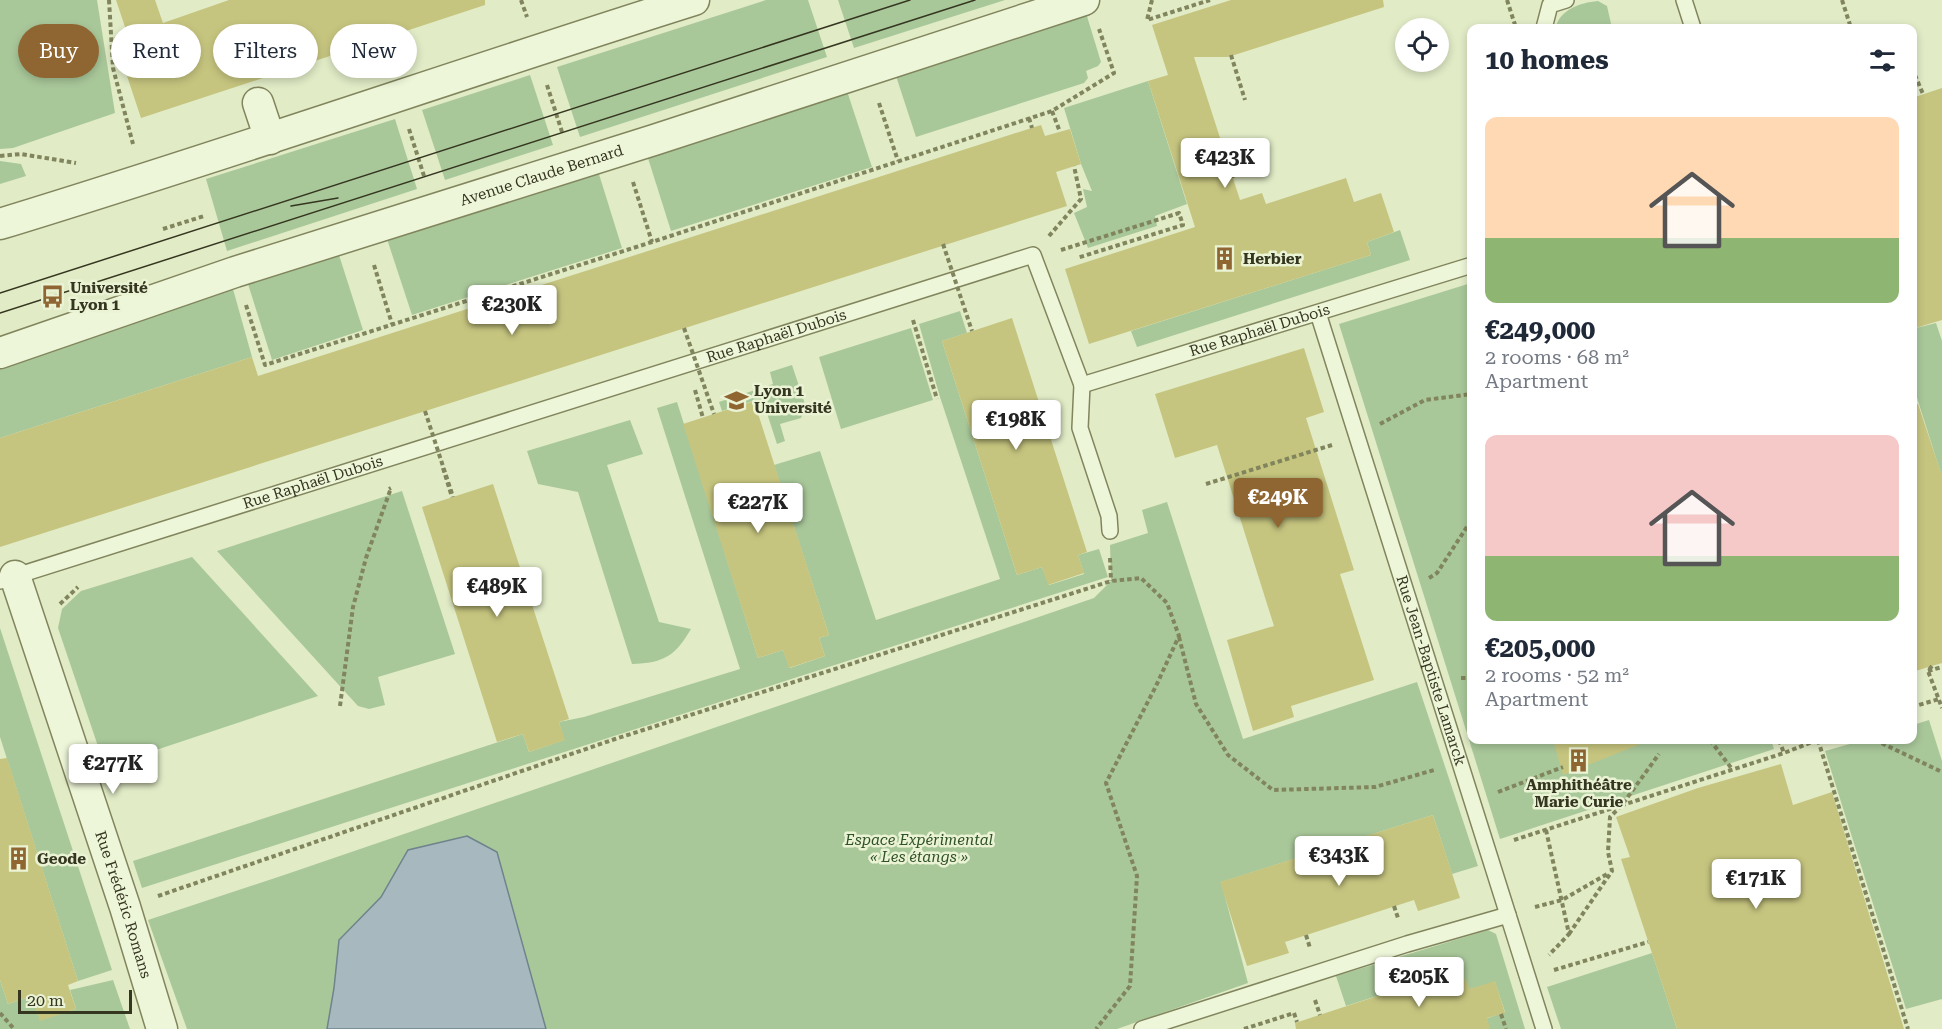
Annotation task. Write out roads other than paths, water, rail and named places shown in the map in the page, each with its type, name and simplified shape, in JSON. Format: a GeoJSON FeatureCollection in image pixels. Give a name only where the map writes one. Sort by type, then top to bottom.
{"type":"FeatureCollection","features":[{"type":"Feature","properties":{"kind":"street"},"geometry":{"type":"LineString","coordinates":[[0,224],[270,140],[536,50],[694,0]]}},
{"type":"Feature","properties":{"kind":"street","name":"Avenue Claude Bernard"},"geometry":{"type":"LineString","coordinates":[[0,353],[236,272],[868,71],[1090,10]]}},
{"type":"Feature","properties":{"kind":"street"},"geometry":{"type":"LineString","coordinates":[[258,103],[270,140]]}},
{"type":"Feature","properties":{"kind":"street","name":"Rue Frédéric Romans"},"geometry":{"type":"LineString","coordinates":[[7,578],[125,907],[162,1029]]}},
{"type":"Feature","properties":{"kind":"lane"},"geometry":{"type":"LineString","coordinates":[[1545,24],[1550,5],[1566,0]]}},
{"type":"Feature","properties":{"kind":"lane"},"geometry":{"type":"LineString","coordinates":[[1684,0],[1692,24]]}},
{"type":"Feature","properties":{"kind":"lane","name":"Rue Raphaël Dubois"},"geometry":{"type":"LineString","coordinates":[[7,578],[1034,257],[1082,385],[1467,267]]}},
{"type":"Feature","properties":{"kind":"lane","name":"Rue Jean-Baptiste Lamarck"},"geometry":{"type":"LineString","coordinates":[[1317,313],[1544,1029]]}},
{"type":"Feature","properties":{"kind":"lane"},"geometry":{"type":"LineString","coordinates":[[1082,385],[1080,428],[1109,516],[1110,531]]}},
{"type":"Feature","properties":{"kind":"lane"},"geometry":{"type":"LineString","coordinates":[[1142,1029],[1374,954],[1508,915]]}},
{"type":"Feature","properties":{"kind":"tram line"},"geometry":{"type":"LineString","coordinates":[[0,293],[910,0]]}},
{"type":"Feature","properties":{"kind":"tram line"},"geometry":{"type":"LineString","coordinates":[[0,313],[975,0]]}},
{"type":"Feature","properties":{"kind":"tram line"},"geometry":{"type":"LineString","coordinates":[[291,206],[338,198]]}},
{"type":"Feature","properties":{"kind":"place","name":"Herbier"},"geometry":{"type":"Point","coordinates":[1225,259]}},
{"type":"Feature","properties":{"kind":"place","name":"Université Lyon 1"},"geometry":{"type":"Point","coordinates":[52,297]}},
{"type":"Feature","properties":{"kind":"place","name":"Lyon 1 Université"},"geometry":{"type":"Point","coordinates":[736,400]}},
{"type":"Feature","properties":{"kind":"place","name":"Amphithéâtre Marie Curie"},"geometry":{"type":"Point","coordinates":[1579,761]}},
{"type":"Feature","properties":{"kind":"place","name":"Geode"},"geometry":{"type":"Point","coordinates":[19,859]}},
{"type":"Feature","properties":{"kind":"park label","name":"Espace Expérimental « Les étangs »"},"geometry":{"type":"Point","coordinates":[919,848]}}]}
